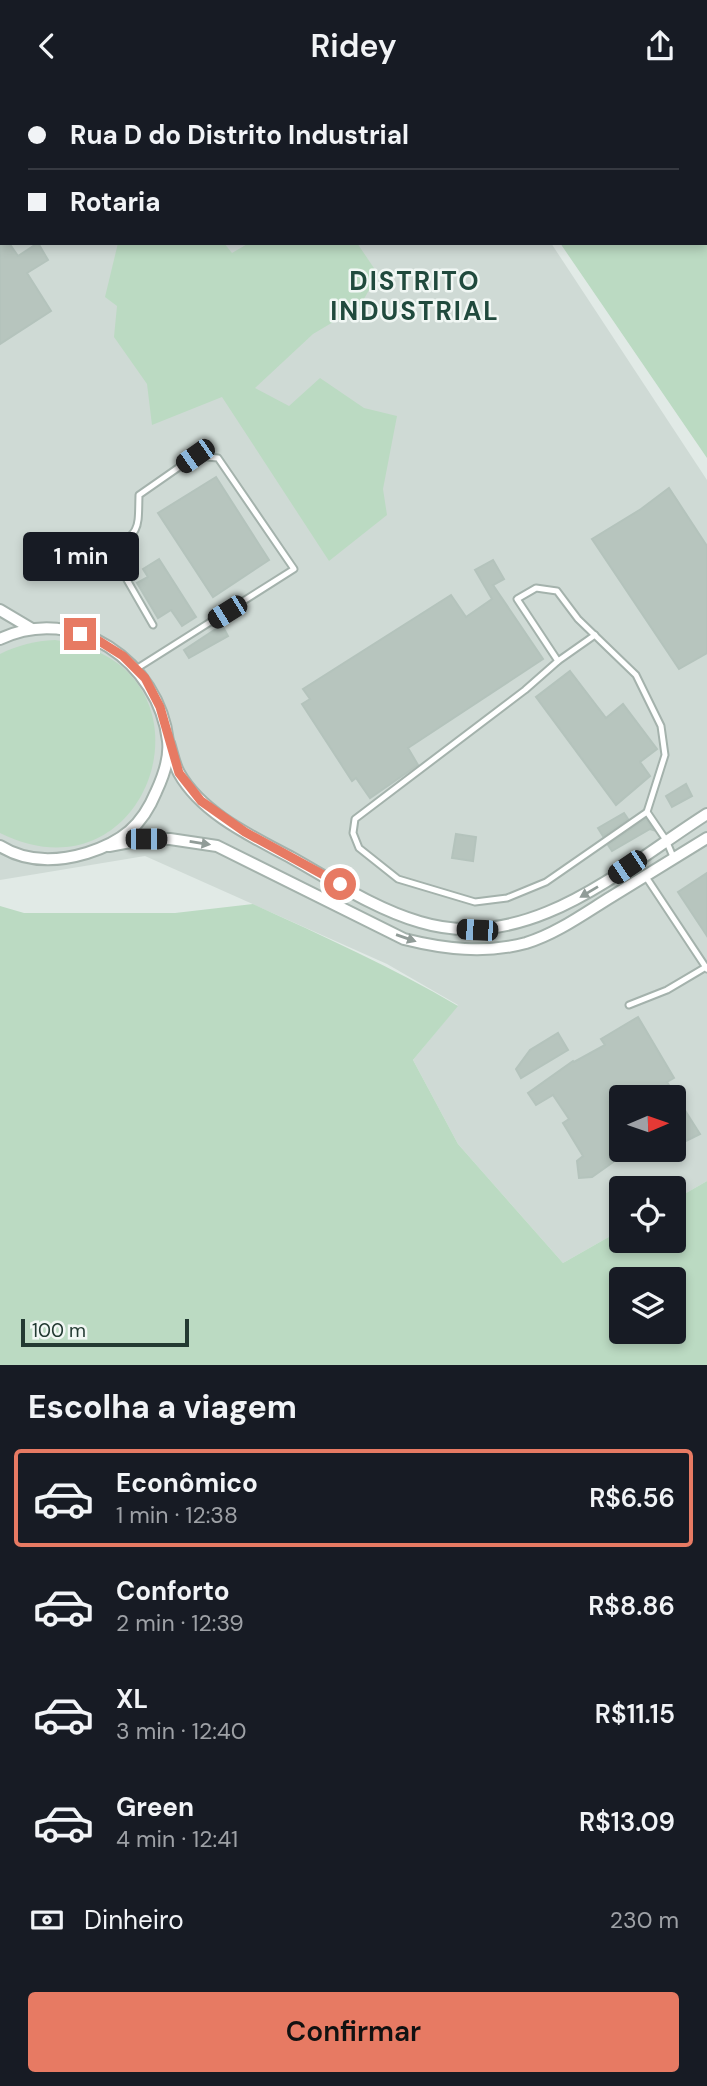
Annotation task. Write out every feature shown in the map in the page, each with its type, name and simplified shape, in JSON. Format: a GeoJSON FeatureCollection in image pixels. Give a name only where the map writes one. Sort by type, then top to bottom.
{"type":"FeatureCollection","features":[{"type":"Feature","properties":{"kind":"street"},"geometry":{"type":"LineString","coordinates":[[0,610],[32,629]]}},
{"type":"Feature","properties":{"kind":"street"},"geometry":{"type":"LineString","coordinates":[[0,639],[32,629],[64,629],[96,639],[123,656],[145,678],[160,707],[179,773],[201,801],[245,832],[382,907],[420,922],[477,930],[503,926],[552,912],[588,893],[707,814]]}},
{"type":"Feature","properties":{"kind":"street"},"geometry":{"type":"LineString","coordinates":[[108,846],[134,828],[150,806],[163,775],[169,743]]}},
{"type":"Feature","properties":{"kind":"street"},"geometry":{"type":"LineString","coordinates":[[0,846],[13,855],[52,860],[146,839],[170,839],[217,846],[404,939],[437,947],[467,950],[527,943],[646,877],[707,838]]}},
{"type":"Feature","properties":{"kind":"lane"},"geometry":{"type":"LineString","coordinates":[[136,669],[294,569],[218,458],[195,456],[139,495],[135,535],[113,551],[118,566],[153,625]]}},
{"type":"Feature","properties":{"kind":"lane"},"geometry":{"type":"LineString","coordinates":[[558,661],[517,599],[536,588],[557,591],[578,619],[596,635],[636,675],[661,726],[665,755],[647,812],[546,882],[506,898],[475,902],[398,879],[359,848],[353,833],[355,820],[525,690],[558,661],[596,635]]}},
{"type":"Feature","properties":{"kind":"lane"},"geometry":{"type":"LineString","coordinates":[[647,812],[674,859]]}},
{"type":"Feature","properties":{"kind":"lane"},"geometry":{"type":"LineString","coordinates":[[629,1005],[667,990],[706,968],[646,877]]}},
{"type":"Feature","properties":{"kind":"shaded area"},"geometry":{"type":"Polygon","coordinates":[[[0,245],[552,245],[707,480],[707,1181],[686,1193],[686,1176],[609,1176],[609,1237],[563,1263],[458,1144],[413,1060],[458,1005],[387,964],[145,856],[0,880],[0,245]]]}},
{"type":"Feature","properties":{"kind":"green space"},"geometry":{"type":"Polygon","coordinates":[[[118,245],[226,245],[232,253],[246,245],[358,245],[378,274],[360,306],[313,334],[255,388],[289,406],[320,378],[364,408],[397,416],[383,489],[387,515],[329,561],[222,397],[152,425],[147,384],[114,337],[117,306],[105,297],[118,245]]]}},
{"type":"Feature","properties":{"kind":"green space"},"geometry":{"type":"Polygon","coordinates":[[[561,245],[707,245],[707,458],[561,245]]]}},
{"type":"Feature","properties":{"kind":"green space"},"geometry":{"type":"Polygon","coordinates":[[[55,640],[109,658],[142,690],[155,731],[150,773],[131,811],[98,838],[53,847],[0,833],[0,654],[27,644],[55,640]]]}},
{"type":"Feature","properties":{"kind":"green space"},"geometry":{"type":"Polygon","coordinates":[[[253,904],[383,965],[458,1006],[413,1060],[458,1144],[563,1263],[609,1237],[609,1253],[686,1253],[686,1193],[707,1181],[707,1365],[0,1365],[0,906],[24,913],[175,913],[253,904]]]}},
{"type":"Feature","properties":{"kind":"building"},"geometry":{"type":"Polygon","coordinates":[[[0,245],[10,245],[18,256],[39,245],[48,260],[27,273],[51,311],[0,344],[0,245]]]}},
{"type":"Feature","properties":{"kind":"building"},"geometry":{"type":"Polygon","coordinates":[[[216,477],[269,560],[213,597],[158,513],[216,477]]]}},
{"type":"Feature","properties":{"kind":"building"},"geometry":{"type":"Polygon","coordinates":[[[669,488],[707,546],[707,653],[679,669],[592,539],[669,488]]]}},
{"type":"Feature","properties":{"kind":"building"},"geometry":{"type":"Polygon","coordinates":[[[159,559],[196,617],[182,626],[171,610],[158,618],[137,583],[148,577],[143,569],[159,559]]]}},
{"type":"Feature","properties":{"kind":"building"},"geometry":{"type":"Polygon","coordinates":[[[493,560],[504,579],[493,585],[543,659],[408,748],[418,765],[370,798],[356,778],[352,781],[302,704],[310,699],[303,689],[451,595],[466,617],[492,599],[475,570],[493,560]]]}},
{"type":"Feature","properties":{"kind":"building"},"geometry":{"type":"Polygon","coordinates":[[[222,625],[228,636],[189,658],[184,650],[222,625]]]}},
{"type":"Feature","properties":{"kind":"building"},"geometry":{"type":"Polygon","coordinates":[[[570,671],[606,718],[623,704],[657,749],[640,762],[650,776],[616,805],[536,697],[570,671]]]}},
{"type":"Feature","properties":{"kind":"building"},"geometry":{"type":"Polygon","coordinates":[[[686,784],[692,796],[672,807],[666,796],[686,784]]]}},
{"type":"Feature","properties":{"kind":"building"},"geometry":{"type":"Polygon","coordinates":[[[624,813],[628,819],[603,836],[598,828],[624,813]]]}},
{"type":"Feature","properties":{"kind":"building"},"geometry":{"type":"Polygon","coordinates":[[[646,819],[653,830],[650,829],[612,851],[608,845],[646,819]]]}},
{"type":"Feature","properties":{"kind":"building"},"geometry":{"type":"Polygon","coordinates":[[[456,834],[476,837],[473,861],[452,858],[456,834]]]}},
{"type":"Feature","properties":{"kind":"building"},"geometry":{"type":"Polygon","coordinates":[[[707,873],[707,936],[678,892],[707,873]]]}},
{"type":"Feature","properties":{"kind":"building"},"geometry":{"type":"Polygon","coordinates":[[[638,1017],[674,1078],[667,1082],[669,1085],[609,1085],[609,1162],[613,1162],[592,1177],[579,1178],[577,1161],[583,1156],[563,1123],[569,1119],[553,1095],[536,1105],[528,1093],[573,1061],[605,1045],[601,1039],[638,1017]]]}},
{"type":"Feature","properties":{"kind":"building"},"geometry":{"type":"Polygon","coordinates":[[[558,1033],[568,1050],[521,1078],[516,1069],[530,1050],[558,1033]]]}},
{"type":"Feature","properties":{"kind":"building"},"geometry":{"type":"Polygon","coordinates":[[[686,1112],[700,1134],[686,1141],[686,1112]]]}},
{"type":"Feature","properties":{"kind":"district","name":"DISTRITO INDUSTRIAL"},"geometry":{"type":"Point","coordinates":[415,296]}},
{"type":"Feature","properties":{"kind":"route"},"geometry":{"type":"LineString","coordinates":[[80,634],[96,639],[123,656],[145,678],[160,707],[179,773],[201,801],[245,832],[340,884]]}}]}
